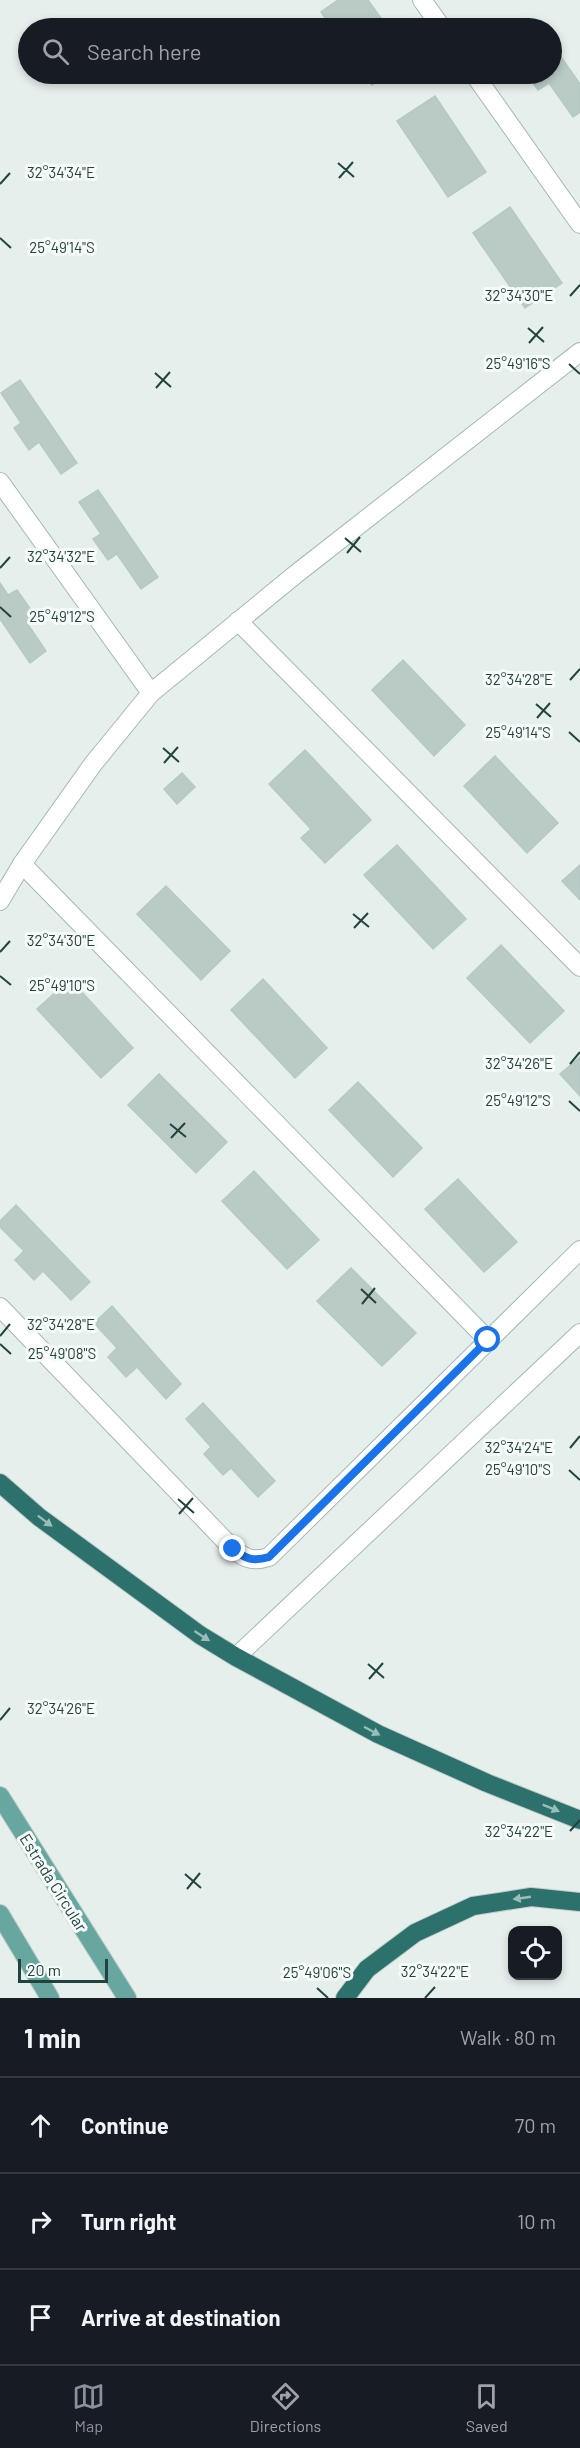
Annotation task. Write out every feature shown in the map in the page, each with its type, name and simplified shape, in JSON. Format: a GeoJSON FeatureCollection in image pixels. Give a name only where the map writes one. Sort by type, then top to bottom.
{"type":"FeatureCollection","features":[{"type":"Feature","properties":{"kind":"highway"},"geometry":{"type":"LineString","coordinates":[[0,1483],[39,1517],[124,1580],[200,1635],[236,1657],[378,1734],[487,1783],[580,1820]]}},
{"type":"Feature","properties":{"kind":"highway"},"geometry":{"type":"LineString","coordinates":[[345,1998],[367,1969],[415,1934],[473,1906],[531,1897],[580,1902]]}},
{"type":"Feature","properties":{"kind":"main road","name":"Estrada Circular"},"geometry":{"type":"LineString","coordinates":[[0,1796],[128,1998]]}},
{"type":"Feature","properties":{"kind":"main road"},"geometry":{"type":"LineString","coordinates":[[0,1914],[50,1998]]}},
{"type":"Feature","properties":{"kind":"street"},"geometry":{"type":"LineString","coordinates":[[422,0],[435,18]]}},
{"type":"Feature","properties":{"kind":"street"},"geometry":{"type":"LineString","coordinates":[[481,84],[580,224]]}},
{"type":"Feature","properties":{"kind":"street"},"geometry":{"type":"LineString","coordinates":[[0,901],[22,864],[93,764],[151,693],[238,621],[580,352]]}},
{"type":"Feature","properties":{"kind":"street"},"geometry":{"type":"LineString","coordinates":[[0,482],[151,693]]}},
{"type":"Feature","properties":{"kind":"street"},"geometry":{"type":"LineString","coordinates":[[238,621],[580,968]]}},
{"type":"Feature","properties":{"kind":"street"},"geometry":{"type":"LineString","coordinates":[[22,864],[488,1340]]}},
{"type":"Feature","properties":{"kind":"street"},"geometry":{"type":"LineString","coordinates":[[0,1307],[233,1549],[244,1557],[256,1561],[269,1557],[580,1250]]}},
{"type":"Feature","properties":{"kind":"street"},"geometry":{"type":"LineString","coordinates":[[236,1657],[580,1333]]}},
{"type":"Feature","properties":{"kind":"building"},"geometry":{"type":"Polygon","coordinates":[[[338,0],[368,0],[381,18],[325,18],[321,12],[338,0]]]}},
{"type":"Feature","properties":{"kind":"building"},"geometry":{"type":"Polygon","coordinates":[[[562,58],[580,84],[580,112],[573,117],[550,84],[562,84],[562,58]]]}},
{"type":"Feature","properties":{"kind":"building"},"geometry":{"type":"Polygon","coordinates":[[[534,84],[547,84],[538,90],[534,84]]]}},
{"type":"Feature","properties":{"kind":"building"},"geometry":{"type":"Polygon","coordinates":[[[435,96],[486,172],[448,197],[397,121],[435,96]]]}},
{"type":"Feature","properties":{"kind":"building"},"geometry":{"type":"Polygon","coordinates":[[[510,207],[562,283],[525,308],[473,233],[510,207]]]}},
{"type":"Feature","properties":{"kind":"building"},"geometry":{"type":"Polygon","coordinates":[[[20,380],[77,463],[61,474],[39,442],[29,450],[14,428],[21,423],[1,393],[20,380]]]}},
{"type":"Feature","properties":{"kind":"building"},"geometry":{"type":"Polygon","coordinates":[[[98,490],[158,577],[141,589],[117,554],[108,560],[93,539],[101,534],[79,502],[98,490]]]}},
{"type":"Feature","properties":{"kind":"building"},"geometry":{"type":"Polygon","coordinates":[[[0,583],[8,595],[17,590],[36,617],[27,623],[46,651],[30,663],[0,619],[0,583]]]}},
{"type":"Feature","properties":{"kind":"building"},"geometry":{"type":"Polygon","coordinates":[[[403,660],[465,725],[434,756],[372,690],[403,660]]]}},
{"type":"Feature","properties":{"kind":"building"},"geometry":{"type":"Polygon","coordinates":[[[305,750],[371,820],[325,863],[301,838],[311,829],[269,784],[305,750]]]}},
{"type":"Feature","properties":{"kind":"building"},"geometry":{"type":"Polygon","coordinates":[[[495,756],[558,823],[527,853],[464,786],[495,756]]]}},
{"type":"Feature","properties":{"kind":"building"},"geometry":{"type":"Polygon","coordinates":[[[182,773],[195,787],[177,804],[164,789],[182,773]]]}},
{"type":"Feature","properties":{"kind":"building"},"geometry":{"type":"Polygon","coordinates":[[[397,845],[466,919],[433,949],[364,875],[397,845]]]}},
{"type":"Feature","properties":{"kind":"building"},"geometry":{"type":"Polygon","coordinates":[[[580,865],[580,900],[562,881],[580,865]]]}},
{"type":"Feature","properties":{"kind":"building"},"geometry":{"type":"Polygon","coordinates":[[[166,886],[230,951],[201,980],[137,914],[166,886]]]}},
{"type":"Feature","properties":{"kind":"building"},"geometry":{"type":"Polygon","coordinates":[[[501,945],[564,1011],[530,1043],[467,978],[501,945]]]}},
{"type":"Feature","properties":{"kind":"building"},"geometry":{"type":"Polygon","coordinates":[[[70,979],[133,1048],[101,1078],[37,1009],[70,979]]]}},
{"type":"Feature","properties":{"kind":"building"},"geometry":{"type":"Polygon","coordinates":[[[263,979],[327,1048],[295,1078],[231,1010],[263,979]]]}},
{"type":"Feature","properties":{"kind":"building"},"geometry":{"type":"Polygon","coordinates":[[[580,1057],[580,1096],[560,1074],[580,1057]]]}},
{"type":"Feature","properties":{"kind":"building"},"geometry":{"type":"Polygon","coordinates":[[[159,1074],[227,1142],[196,1173],[128,1105],[159,1074]]]}},
{"type":"Feature","properties":{"kind":"building"},"geometry":{"type":"Polygon","coordinates":[[[358,1082],[422,1148],[393,1177],[329,1110],[358,1082]]]}},
{"type":"Feature","properties":{"kind":"building"},"geometry":{"type":"Polygon","coordinates":[[[254,1171],[319,1240],[287,1269],[222,1201],[254,1171]]]}},
{"type":"Feature","properties":{"kind":"building"},"geometry":{"type":"Polygon","coordinates":[[[458,1179],[517,1242],[484,1272],[425,1209],[458,1179]]]}},
{"type":"Feature","properties":{"kind":"building"},"geometry":{"type":"Polygon","coordinates":[[[16,1205],[90,1282],[71,1300],[43,1271],[34,1280],[15,1260],[24,1251],[0,1227],[0,1221],[16,1205]]]}},
{"type":"Feature","properties":{"kind":"building"},"geometry":{"type":"Polygon","coordinates":[[[351,1268],[416,1333],[382,1366],[317,1301],[351,1268]]]}},
{"type":"Feature","properties":{"kind":"building"},"geometry":{"type":"Polygon","coordinates":[[[112,1306],[181,1384],[166,1399],[137,1367],[126,1377],[108,1357],[117,1348],[94,1323],[112,1306]]]}},
{"type":"Feature","properties":{"kind":"building"},"geometry":{"type":"Polygon","coordinates":[[[203,1403],[275,1481],[258,1497],[231,1468],[223,1475],[204,1454],[211,1447],[186,1419],[203,1403]]]}},
{"type":"Feature","properties":{"kind":"route"},"geometry":{"type":"LineString","coordinates":[[233,1549],[244,1557],[256,1561],[269,1557],[488,1340]]}}]}
